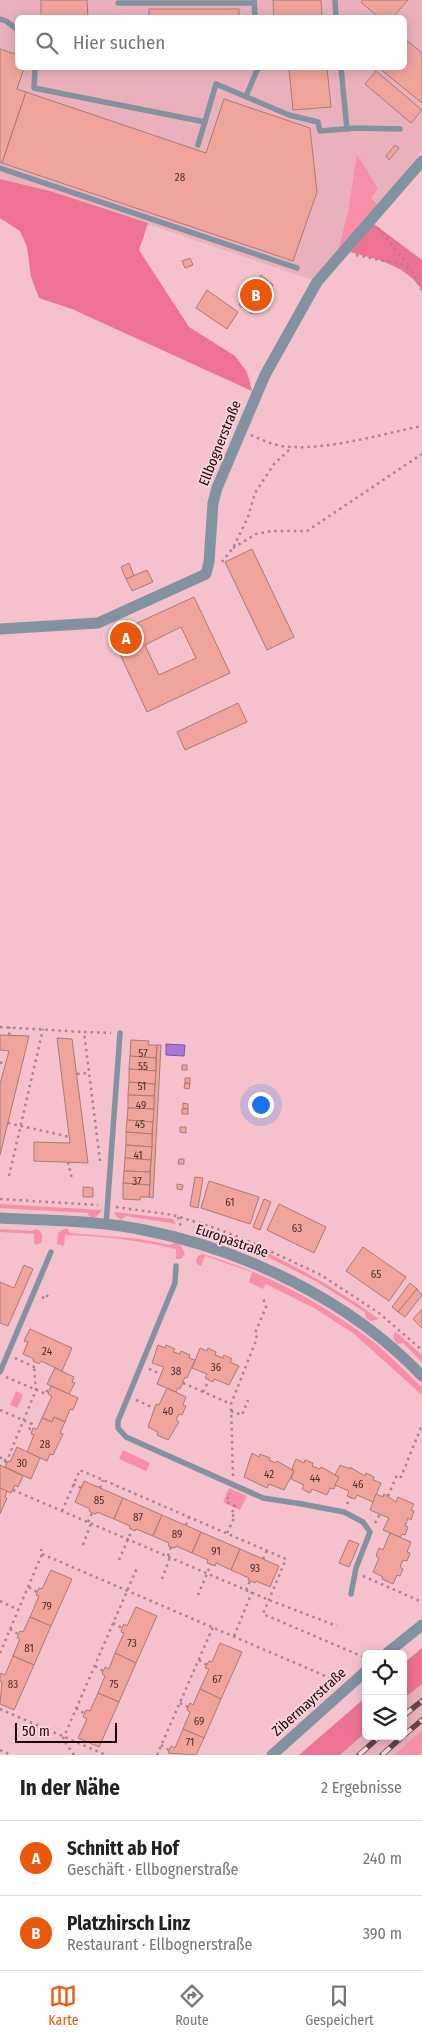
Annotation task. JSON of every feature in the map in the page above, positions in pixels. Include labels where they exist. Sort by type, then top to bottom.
[{"type":"street","name":"Ellbognerstraße","points":[[0,629],[98,623],[206,574],[209,562],[213,503],[217,488],[265,375],[317,282],[422,161]]},
{"type":"street","name":"Europastraße","points":[[0,1218],[106,1225],[144,1230],[226,1253],[276,1273],[334,1305],[397,1351],[422,1376]]},
{"type":"street","points":[[391,1650],[422,1625]]},
{"type":"street","name":"Zibermayrstraße","points":[[272,1755],[362,1675]]},
{"type":"lane","points":[[335,0],[336,15]]},
{"type":"lane","points":[[118,3],[134,1],[254,1],[255,15]]},
{"type":"lane","points":[[0,19],[15,28]]},
{"type":"lane","points":[[35,70],[34,88],[205,122]]},
{"type":"lane","points":[[246,96],[257,70]]},
{"type":"lane","points":[[341,70],[347,129]]},
{"type":"lane","points":[[198,145],[216,84],[289,115],[318,122],[320,131],[400,129]]},
{"type":"lane","points":[[0,168],[297,268]]},
{"type":"lane","points":[[106,1225],[120,1033]]},
{"type":"lane","points":[[0,1373],[51,1252]]},
{"type":"lane","points":[[176,1266],[175,1282],[118,1421],[118,1428],[126,1437],[263,1498],[344,1512],[363,1522],[370,1532],[355,1572],[351,1594]]},
{"type":"path","points":[[372,220],[412,270],[422,291]]},
{"type":"path","points":[[344,253],[400,264],[412,270]]},
{"type":"path","points":[[241,430],[276,445],[292,447],[332,444],[422,426]]},
{"type":"path","points":[[292,447],[274,464],[255,493],[248,517],[233,548],[256,534],[272,531],[307,531],[422,454]]},
{"type":"path","points":[[0,1027],[120,1033]]},
{"type":"path","points":[[9,1035],[10,1028]]},
{"type":"path","points":[[9,1176],[43,1029]]},
{"type":"path","points":[[84,1032],[100,1161]]},
{"type":"path","points":[[0,1063],[6,1062]]},
{"type":"path","points":[[77,1074],[90,1073]]},
{"type":"path","points":[[8,1123],[70,1137]]},
{"type":"path","points":[[68,1162],[72,1179]]},
{"type":"path","points":[[0,1199],[108,1206],[154,1211],[178,1216]]},
{"type":"path","points":[[227,1533],[235,1516],[231,1515],[235,1506],[226,1502],[234,1485],[231,1404],[257,1338],[255,1332],[266,1307],[263,1298]]},
{"type":"path","points":[[7,1355],[34,1367]]},
{"type":"path","points":[[0,1457],[5,1462],[8,1458],[36,1390],[34,1367],[36,1363]]},
{"type":"path","points":[[0,1373],[46,1394],[47,1391],[49,1392]]},
{"type":"path","points":[[203,1392],[209,1380]]},
{"type":"path","points":[[183,1383],[231,1404]]},
{"type":"path","points":[[128,1397],[154,1408]]},
{"type":"path","points":[[231,1411],[242,1415],[248,1400]]},
{"type":"path","points":[[0,1410],[32,1424],[29,1430],[32,1431]]},
{"type":"path","points":[[388,1496],[397,1475],[402,1476],[422,1425]]},
{"type":"path","points":[[62,1511],[80,1470],[286,1559],[263,1614],[362,1656]]},
{"type":"path","points":[[100,1488],[103,1480]]},
{"type":"path","points":[[73,1484],[81,1488]]},
{"type":"path","points":[[12,1490],[269,1600],[337,1626]]},
{"type":"path","points":[[83,1545],[92,1513]]},
{"type":"path","points":[[377,1522],[380,1514]]},
{"type":"path","points":[[186,1525],[189,1517]]},
{"type":"path","points":[[119,1560],[132,1530]]},
{"type":"path","points":[[162,1579],[171,1547]]},
{"type":"path","points":[[0,1654],[29,1587],[42,1554],[42,1549]]},
{"type":"path","points":[[263,1559],[267,1550]]},
{"type":"path","points":[[42,1554],[340,1683]]},
{"type":"path","points":[[198,1595],[211,1564]]},
{"type":"path","points":[[74,1755],[63,1739],[64,1736],[137,1568]]},
{"type":"path","points":[[355,1572],[422,1602]]},
{"type":"path","points":[[246,1590],[250,1581]]},
{"type":"path","points":[[29,1587],[37,1592]]},
{"type":"path","points":[[234,1636],[252,1592]]},
{"type":"path","points":[[0,1601],[19,1610]]},
{"type":"path","points":[[113,1623],[122,1628]]},
{"type":"path","points":[[157,1755],[213,1627]]},
{"type":"path","points":[[10,1629],[18,1634]]},
{"type":"path","points":[[199,1660],[207,1665]]},
{"type":"path","points":[[94,1666],[103,1671]]},
{"type":"path","points":[[180,1703],[188,1707]]},
{"type":"path","points":[[76,1708],[84,1714]]},
{"type":"path","points":[[0,1709],[106,1755]]},
{"type":"path","points":[[162,1745],[169,1750]]},
{"type":"path","points":[[0,1750],[11,1755]]},
{"type":"shaded area","points":[[0,0],[422,0],[422,150],[379,206],[313,280],[50,191],[0,179]]},
{"type":"shaded area","points":[[357,154],[378,189],[371,198],[379,206],[338,251],[348,212]]},
{"type":"shaded area","points":[[0,179],[50,191],[148,223],[139,250],[189,327],[235,356],[247,372],[252,391],[72,309],[39,298],[31,277],[27,247],[20,231],[0,218]]},
{"type":"shaded area","points":[[374,224],[422,260],[422,290],[408,274],[390,264],[350,252]]},
{"type":"shaded area","points":[[166,1044],[185,1045],[184,1056],[166,1055]]},
{"type":"shaded area","points":[[0,1204],[102,1210],[96,1217],[91,1218],[87,1213],[0,1208]]},
{"type":"shaded area","points":[[114,1212],[173,1219],[176,1224],[126,1216],[121,1220]]},
{"type":"shaded area","points":[[198,1226],[244,1243],[239,1248],[201,1235],[198,1231]]},
{"type":"shaded area","points":[[67,1228],[70,1233],[140,1239],[170,1245],[176,1242],[181,1246],[185,1254],[181,1259],[176,1259],[176,1249],[135,1241],[93,1236],[65,1235],[64,1246],[57,1244],[58,1233]]},
{"type":"shaded area","points":[[0,1229],[32,1231],[37,1229],[42,1235],[41,1243],[36,1245],[34,1243],[34,1234],[0,1232]]},
{"type":"shaded area","points":[[255,1247],[319,1280],[379,1319],[371,1321],[366,1318],[365,1312],[317,1282],[262,1254],[257,1256]]},
{"type":"shaded area","points":[[202,1254],[248,1270],[293,1290],[335,1315],[387,1353],[422,1387],[422,1395],[353,1333],[314,1308],[266,1284],[263,1289],[249,1282],[252,1272],[205,1256],[201,1266],[197,1264],[196,1260]]},
{"type":"shaded area","points":[[395,1331],[422,1355],[422,1362],[403,1343],[397,1344],[393,1338]]},
{"type":"shaded area","points":[[16,1391],[23,1395],[17,1408],[10,1405]]},
{"type":"shaded area","points":[[123,1450],[150,1463],[146,1471],[119,1459]]},
{"type":"shaded area","points":[[229,1488],[247,1496],[240,1510],[223,1502]]},
{"type":"shaded area","points":[[422,1648],[422,1684],[407,1696],[407,1695],[407,1661]]},
{"type":"shaded area","points":[[422,1684],[422,1730],[394,1755],[340,1755],[362,1736],[362,1740],[407,1740],[407,1696]]},
{"type":"shaded area","points":[[362,1700],[362,1736],[340,1755],[299,1755]]},
{"type":"shaded area","points":[[422,1730],[422,1753],[420,1755],[394,1755]]},
{"type":"building","points":[[41,0],[87,0],[88,15],[41,15]]},
{"type":"building","points":[[273,0],[321,0],[322,15],[274,15]]},
{"type":"building","points":[[363,0],[408,0],[395,15],[376,15],[361,2]]},
{"type":"building","points":[[149,9],[239,9],[239,15],[149,15]]},
{"type":"building","points":[[407,40],[422,53],[422,103],[381,70],[407,70]]},
{"type":"building","points":[[0,49],[15,54],[15,70],[23,70],[17,89],[26,92],[2,163],[0,162]]},
{"type":"building","points":[[289,70],[327,70],[331,107],[293,110]]},
{"type":"building","points":[[376,71],[422,110],[411,123],[365,84]]},
{"type":"building","points":[[26,92],[206,153],[224,99],[310,128],[317,192],[293,261],[2,163]]},
{"type":"building","points":[[395,145],[399,148],[389,160],[386,156]]},
{"type":"building","points":[[190,258],[193,265],[185,268],[182,261]]},
{"type":"building","points":[[261,275],[273,285],[252,314],[239,305]]},
{"type":"building","points":[[207,290],[238,312],[227,329],[196,308]]},
{"type":"building","points":[[252,549],[294,637],[267,650],[225,562]]},
{"type":"building","points":[[129,563],[134,576],[126,579],[121,567]]},
{"type":"building","points":[[147,570],[153,582],[132,591],[126,579]]},
{"type":"building","points":[[194,597],[230,673],[147,712],[111,635]],"holes":[[[181,627],[196,658],[159,675],[145,645]]]},
{"type":"building","points":[[238,703],[247,722],[185,750],[177,732]]},
{"type":"building","points":[[0,1035],[29,1036],[0,1155],[0,1084],[9,1051],[0,1050]]},
{"type":"building","points":[[57,1038],[72,1039],[88,1163],[34,1161],[34,1142],[70,1143]]},
{"type":"building","points":[[131,1040],[149,1041],[148,1045],[157,1045],[156,1058],[130,1056]]},
{"type":"building","points":[[157,1045],[161,1045],[153,1198],[149,1197]]},
{"type":"building","points":[[130,1056],[156,1058],[156,1071],[129,1069]]},
{"type":"building","points":[[182,1065],[187,1065],[187,1070],[182,1070]]},
{"type":"building","points":[[129,1069],[156,1071],[155,1084],[129,1082]]},
{"type":"building","points":[[185,1078],[190,1078],[190,1083],[185,1083]]},
{"type":"building","points":[[129,1082],[155,1084],[154,1096],[128,1095]]},
{"type":"building","points":[[185,1083],[190,1084],[189,1089],[184,1088]]},
{"type":"building","points":[[128,1095],[154,1096],[154,1109],[128,1108]]},
{"type":"building","points":[[183,1103],[188,1104],[188,1109],[183,1108]]},
{"type":"building","points":[[128,1108],[154,1109],[153,1122],[127,1120]]},
{"type":"building","points":[[182,1109],[188,1109],[188,1114],[182,1114]]},
{"type":"building","points":[[127,1120],[153,1122],[152,1134],[126,1132]]},
{"type":"building","points":[[180,1127],[186,1127],[186,1133],[180,1132]]},
{"type":"building","points":[[126,1132],[152,1134],[152,1147],[126,1145]]},
{"type":"building","points":[[126,1145],[152,1147],[151,1160],[125,1158]]},
{"type":"building","points":[[125,1158],[151,1160],[150,1172],[124,1171]]},
{"type":"building","points":[[179,1159],[184,1159],[184,1164],[178,1164]]},
{"type":"building","points":[[124,1171],[150,1172],[150,1185],[123,1183]]},
{"type":"building","points":[[195,1177],[203,1178],[198,1208],[190,1206]]},
{"type":"building","points":[[209,1181],[259,1197],[250,1224],[201,1208]]},
{"type":"building","points":[[123,1183],[150,1185],[149,1197],[140,1197],[140,1200],[123,1199]]},
{"type":"building","points":[[177,1184],[183,1185],[182,1190],[177,1189]]},
{"type":"building","points":[[83,1187],[93,1188],[93,1197],[83,1197]]},
{"type":"building","points":[[264,1199],[271,1202],[260,1230],[253,1227]]},
{"type":"building","points":[[279,1204],[326,1227],[314,1253],[267,1230]]},
{"type":"building","points":[[363,1247],[406,1277],[389,1301],[346,1271]]},
{"type":"building","points":[[24,1265],[33,1269],[8,1326],[0,1323],[0,1282],[14,1288]]},
{"type":"building","points":[[410,1283],[417,1289],[398,1312],[392,1307]]},
{"type":"building","points":[[417,1289],[422,1295],[405,1317],[398,1312]]},
{"type":"building","points":[[422,1309],[422,1328],[413,1319]]},
{"type":"building","points":[[30,1329],[72,1348],[62,1371],[41,1361],[39,1364],[33,1361],[34,1359],[23,1354],[28,1342],[24,1341]]},
{"type":"building","points":[[158,1345],[165,1348],[166,1345],[175,1349],[173,1352],[180,1354],[181,1351],[190,1355],[189,1358],[195,1360],[187,1378],[185,1377],[180,1389],[178,1388],[176,1392],[157,1384],[164,1367],[152,1363]]},
{"type":"building","points":[[200,1348],[207,1351],[208,1348],[216,1352],[215,1355],[223,1358],[224,1355],[232,1359],[230,1362],[239,1366],[229,1385],[214,1379],[213,1382],[205,1378],[207,1374],[192,1368]]},
{"type":"building","points":[[55,1368],[74,1377],[72,1382],[75,1383],[69,1394],[47,1384]]},
{"type":"building","points":[[51,1386],[78,1398],[73,1410],[70,1409],[65,1422],[54,1417],[52,1422],[42,1418],[52,1396],[48,1394]]},
{"type":"building","points":[[167,1388],[186,1397],[183,1405],[186,1406],[182,1415],[179,1414],[176,1420],[179,1422],[168,1440],[157,1435],[158,1432],[148,1427],[156,1404],[159,1405]]},
{"type":"building","points":[[54,1417],[65,1422],[60,1433],[63,1434],[53,1455],[50,1454],[47,1461],[27,1452],[34,1435],[31,1434],[33,1428],[37,1429],[42,1418],[52,1422]]},
{"type":"building","points":[[17,1447],[40,1458],[31,1479],[5,1467],[8,1461],[10,1462]]},
{"type":"building","points":[[252,1453],[259,1457],[260,1454],[270,1458],[269,1460],[276,1463],[277,1461],[294,1471],[284,1490],[269,1484],[267,1488],[244,1477]]},
{"type":"building","points":[[296,1459],[304,1463],[305,1460],[313,1463],[312,1466],[320,1469],[321,1467],[339,1477],[334,1489],[330,1488],[327,1495],[312,1489],[310,1493],[302,1489],[304,1485],[291,1479]]},
{"type":"building","points":[[0,1465],[23,1476],[18,1487],[15,1485],[11,1493],[0,1488]]},
{"type":"building","points":[[340,1465],[350,1469],[350,1467],[365,1476],[366,1473],[374,1477],[373,1480],[381,1483],[373,1502],[357,1495],[355,1499],[347,1496],[349,1491],[335,1485],[339,1477],[335,1475]]},
{"type":"building","points":[[84,1481],[123,1498],[114,1519],[97,1512],[96,1514],[92,1513],[89,1511],[90,1509],[75,1502]]},
{"type":"building","points":[[0,1488],[7,1491],[5,1497],[7,1498],[0,1514]]},
{"type":"building","points":[[376,1494],[383,1497],[384,1494],[396,1502],[398,1497],[414,1504],[411,1510],[414,1511],[411,1520],[408,1518],[405,1526],[408,1527],[405,1535],[402,1534],[400,1537],[383,1530],[389,1518],[370,1510]]},
{"type":"building","points":[[123,1498],[162,1515],[153,1536],[136,1529],[135,1531],[129,1528],[130,1526],[114,1519]]},
{"type":"building","points":[[162,1515],[201,1532],[192,1553],[176,1546],[175,1548],[168,1546],[169,1543],[153,1536]]},
{"type":"building","points":[[201,1532],[240,1549],[231,1570],[216,1563],[215,1566],[207,1563],[208,1560],[192,1553]]},
{"type":"building","points":[[390,1533],[411,1542],[407,1552],[410,1553],[407,1561],[403,1560],[400,1567],[403,1569],[400,1576],[397,1575],[393,1584],[373,1572],[379,1558],[376,1556],[379,1548],[383,1550]]},
{"type":"building","points":[[349,1540],[359,1544],[349,1567],[339,1563]]},
{"type":"building","points":[[240,1549],[279,1566],[270,1587],[248,1580],[249,1578],[231,1570]]},
{"type":"building","points":[[51,1570],[72,1579],[51,1626],[30,1617],[39,1596],[36,1595],[39,1588],[42,1589]]},
{"type":"building","points":[[136,1607],[157,1616],[136,1663],[115,1653],[124,1633],[121,1632],[122,1628],[124,1624],[127,1626]]},
{"type":"building","points":[[30,1617],[51,1626],[34,1665],[13,1656],[20,1639],[17,1638],[20,1631],[23,1632]]},
{"type":"building","points":[[220,1643],[242,1652],[221,1699],[200,1689],[209,1669],[205,1668],[209,1661],[212,1662]]},
{"type":"building","points":[[115,1653],[136,1663],[119,1702],[98,1693],[105,1676],[102,1674],[105,1667],[109,1669]]},
{"type":"building","points":[[13,1656],[34,1665],[14,1710],[0,1704],[2,1682],[0,1681],[0,1676],[1,1673],[5,1675]]},
{"type":"building","points":[[200,1689],[221,1699],[204,1738],[183,1729],[190,1712],[187,1710],[188,1707],[190,1703],[193,1705]]},
{"type":"building","points":[[98,1693],[119,1702],[99,1747],[78,1738],[87,1719],[83,1717],[86,1710],[90,1711]]},
{"type":"building","points":[[183,1729],[204,1738],[196,1755],[168,1753],[171,1746],[175,1748]]},
{"type":"railway","points":[[407,1713],[422,1701]]},
{"type":"railway","points":[[407,1733],[422,1720]]},
{"type":"railway","points":[[359,1755],[376,1740]]},
{"type":"railway","points":[[382,1755],[399,1740]]},
{"type":"place","name":"Platzhirsch Linz","points":[[256,295]]},
{"type":"place","name":"Schnitt ab Hof","points":[[126,638]]}]
